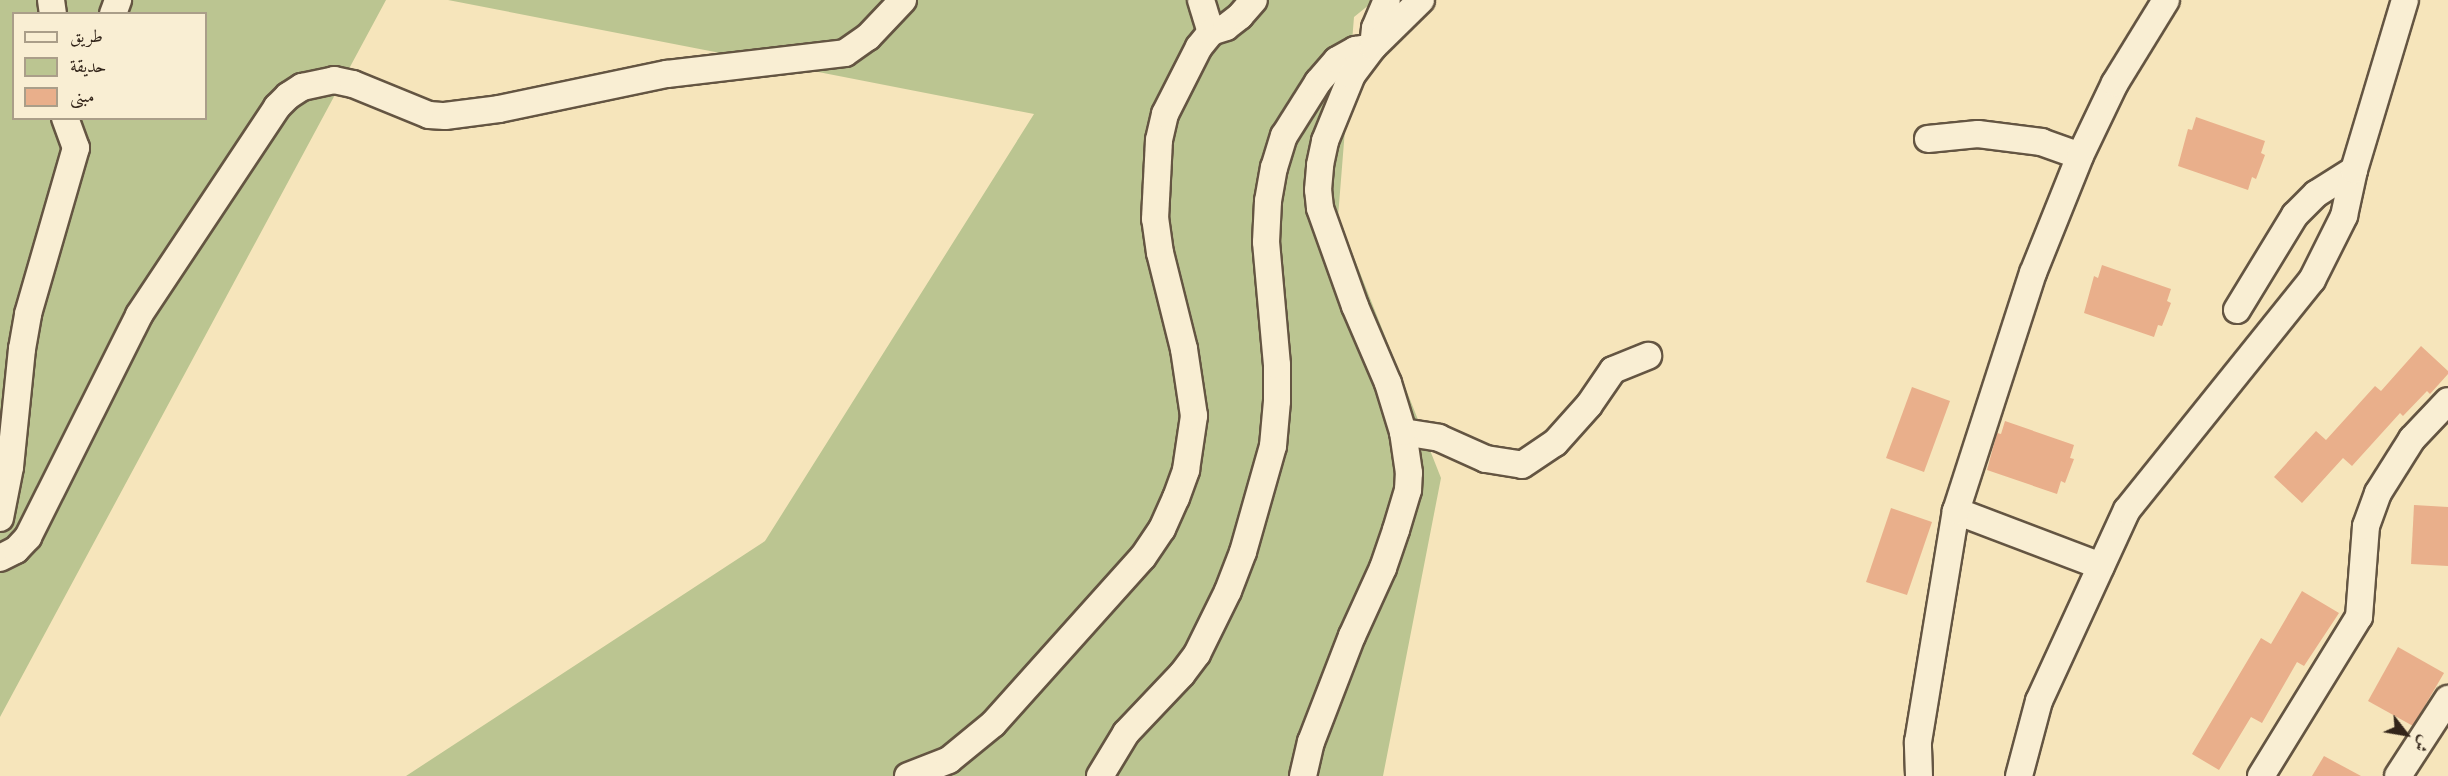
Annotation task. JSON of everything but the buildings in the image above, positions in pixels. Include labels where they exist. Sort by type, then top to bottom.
[{"type":"street","points":[[0,558],[16,550],[28,537],[139,315],[277,107],[302,87],[334,80],[354,84],[429,115],[445,116],[499,109],[667,74],[845,52],[868,37],[903,0]]},
{"type":"street","points":[[1201,0],[1211,32]]},
{"type":"street","points":[[908,776],[949,760],[993,724],[1143,557],[1162,529],[1176,498],[1186,470],[1194,416],[1184,349],[1160,253],[1155,219],[1156,169],[1165,114],[1199,47],[1211,32],[1226,27],[1254,0]]},
{"type":"street","points":[[1372,47],[1375,28],[1387,0]]},
{"type":"street","points":[[1303,776],[1311,742],[1347,647],[1383,568],[1408,490],[1409,473],[1403,432],[1388,383],[1367,338],[1325,225],[1318,190],[1325,141],[1352,75],[1372,47],[1421,0]]},
{"type":"street","points":[[1918,776],[1918,742],[1956,511],[2033,273],[2080,156],[2115,83],[2166,0]]},
{"type":"street","points":[[2019,776],[2039,701],[2127,510],[2312,280],[2344,216],[2354,170],[2405,0]]},
{"type":"street","points":[[1100,776],[1126,733],[1182,674],[1197,654],[1228,591],[1243,552],[1273,446],[1277,401],[1277,365],[1266,242],[1268,201],[1274,168],[1284,136],[1318,82],[1337,60],[1355,50],[1372,47]]},
{"type":"street","points":[[66,120],[76,148]]},
{"type":"street","points":[[0,518],[11,457],[22,349],[28,314],[83,120]]},
{"type":"street","points":[[1929,139],[1978,134],[2042,142],[2080,156]]},
{"type":"street","points":[[2237,310],[2295,215],[2316,194],[2354,170]]},
{"type":"street","points":[[1403,432],[1439,438],[1486,459],[1522,465],[1556,443],[1589,405],[1613,370],[1648,356]]},
{"type":"street","points":[[2261,776],[2359,617],[2366,526],[2378,493],[2412,439],[2448,401]]},
{"type":"street","points":[[1956,511],[2101,566]]},
{"type":"street","points":[[2398,776],[2448,699]]},
{"type":"green space","points":[[0,0],[386,0],[0,717]]},
{"type":"green space","points":[[448,0],[1375,0],[1354,17],[1338,217],[1441,478],[1383,776],[406,776],[765,541],[1034,114]]}]
